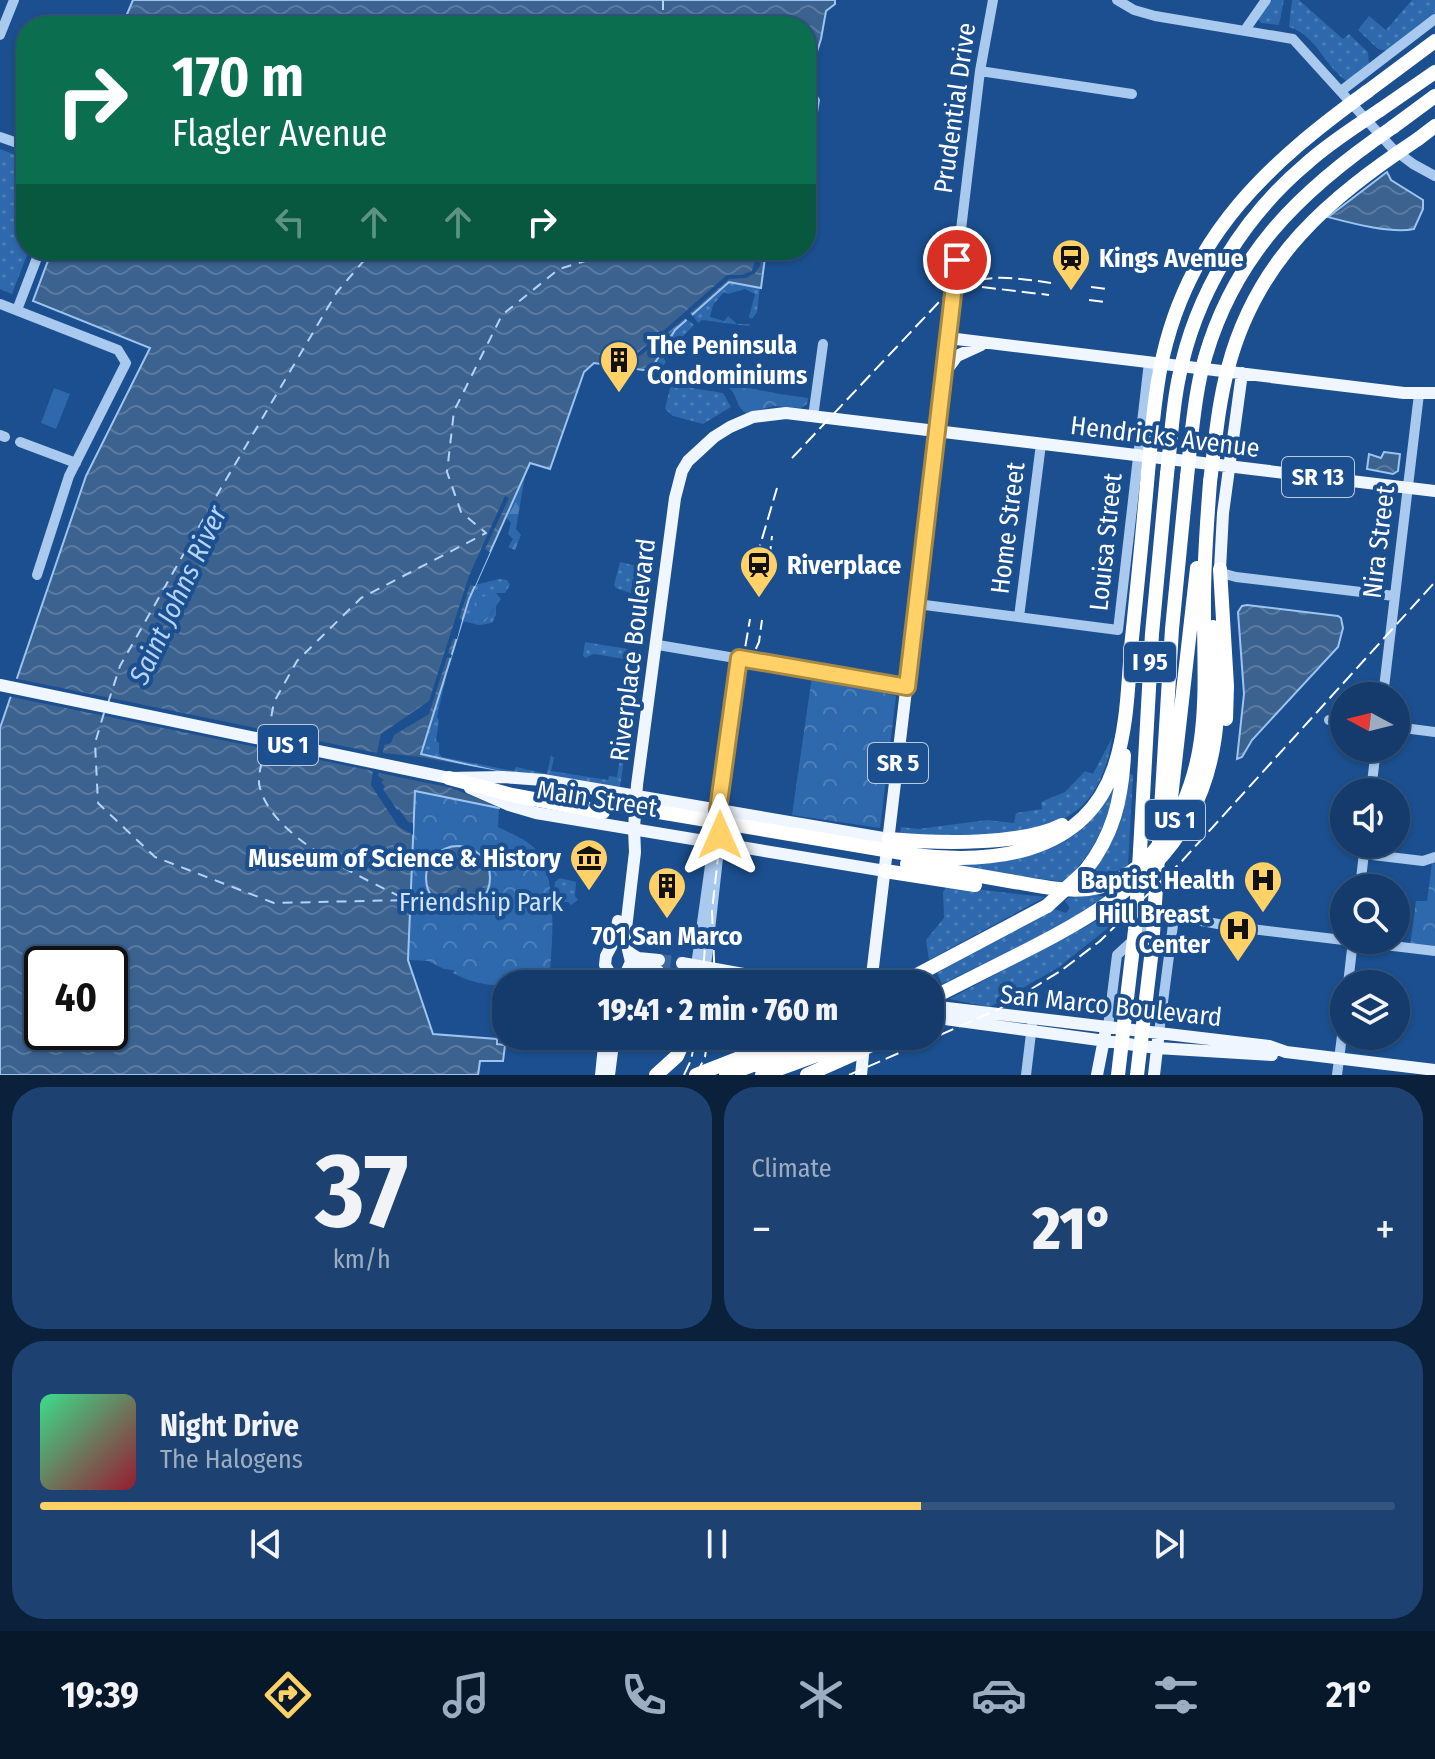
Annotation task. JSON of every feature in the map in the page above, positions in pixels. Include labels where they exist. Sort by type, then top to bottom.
[{"type":"highway","name":"US 1","points":[[907,859],[980,858],[1035,848],[1074,826],[1100,796],[1116,762],[1125,710],[1158,385],[1165,347],[1182,299],[1205,254],[1233,212],[1272,167],[1308,135],[1435,41]]},
{"type":"highway","name":"I 95","points":[[1118,1075],[1135,930],[1152,634],[1174,403],[1182,361],[1200,309],[1227,256],[1256,215],[1297,171],[1326,147],[1435,72]]},
{"type":"highway","name":"I 95","points":[[1137,1075],[1155,909],[1172,629],[1195,407],[1202,371],[1217,324],[1239,280],[1266,238],[1306,193],[1353,154],[1435,96]]},
{"type":"highway","name":"US 1","points":[[449,778],[907,859],[1038,886],[1088,889],[1113,882],[1146,860],[1178,815],[1193,779],[1201,746],[1205,714],[1204,596],[1210,482],[1221,403],[1232,354],[1244,320],[1267,276],[1322,210],[1360,178],[1435,127]]},
{"type":"highway","points":[[1155,909],[1170,807],[1192,600],[1210,482]]},
{"type":"highway","points":[[1187,823],[1206,778],[1217,722],[1207,527]]},
{"type":"highway","points":[[944,992],[1065,930],[1110,903],[1151,869],[1187,823],[1214,771],[1226,722],[1227,680],[1220,569]]},
{"type":"highway","points":[[926,970],[1047,906],[1085,871],[1108,836],[1118,809],[1123,779],[1125,710]]},
{"type":"highway","points":[[889,839],[946,841],[1036,835],[1069,822],[1100,796]]},
{"type":"highway","points":[[885,871],[1023,891],[1088,889]]},
{"type":"highway","points":[[726,1075],[820,1040],[830,1043],[833,1057],[776,1075]]},
{"type":"highway","points":[[656,1075],[673,1061],[679,1050]]},
{"type":"highway","points":[[696,1075],[759,1050]]},
{"type":"highway","points":[[807,1075],[838,1050]]},
{"type":"highway","points":[[762,1075],[824,1060],[848,1050]]},
{"type":"main road","points":[[948,338],[1419,394],[1435,393]]},
{"type":"main road","name":"Prudential Drive","points":[[873,970],[948,338]]},
{"type":"main road","points":[[944,374],[951,362],[966,350],[990,343]]},
{"type":"main road","points":[[1220,569],[1229,466],[1242,373]]},
{"type":"main road","name":"Riverplace Boulevard","points":[[634,828],[674,509],[682,471],[692,454],[723,431],[753,417],[786,413],[937,432]]},
{"type":"main road","name":"Hendricks Avenue","points":[[937,432],[1435,491]]},
{"type":"main road","name":"US 1","points":[[0,685],[449,778]]},
{"type":"main road","name":"Main Street","points":[[507,790],[543,780],[889,839]]},
{"type":"main road","name":"Main Street","points":[[507,790],[541,814],[885,871]]},
{"type":"main road","points":[[796,856],[801,825]]},
{"type":"main road","points":[[607,970],[605,960],[617,934],[626,851],[634,828]]},
{"type":"main road","points":[[627,970],[631,960],[625,932],[635,852],[634,828]]},
{"type":"main road","points":[[854,866],[866,861],[870,853],[868,842],[859,835]]},
{"type":"main road","points":[[611,949],[629,952],[659,966],[632,970]]},
{"type":"main road","name":"San Marco Boulevard","points":[[944,1009],[1073,1036],[1157,1048],[1272,1055],[1286,1052]]},
{"type":"main road","name":"San Marco Boulevard","points":[[944,1020],[1108,1027],[1269,1046],[1286,1052],[1433,1071]]},
{"type":"main road","points":[[1098,1074],[1102,1041],[1108,1027]]},
{"type":"main road","points":[[1154,1075],[1159,1033]]},
{"type":"main road","points":[[1073,1036],[1092,1049],[1098,1074]]},
{"type":"main road","points":[[1154,1075],[1163,1058],[1178,1048]]},
{"type":"main road","points":[[605,1050],[605,1074]]},
{"type":"main road","points":[[605,1074],[611,1050]]},
{"type":"main road","points":[[861,1075],[863,1050]]},
{"type":"street","points":[[0,35],[14,0]]},
{"type":"street","name":"Prudential Drive","points":[[948,338],[980,71],[993,0]]},
{"type":"street","points":[[1117,0],[1148,14],[1293,39],[1388,144],[1408,162],[1435,176]]},
{"type":"street","points":[[1245,30],[1266,0]]},
{"type":"street","points":[[1341,91],[1435,19]]},
{"type":"street","points":[[980,71],[1132,94]]},
{"type":"street","points":[[17,310],[36,260]]},
{"type":"street","points":[[0,304],[118,350],[126,365],[76,463],[37,575]]},
{"type":"street","points":[[813,417],[823,344]]},
{"type":"street","name":"Louisa Street","points":[[1019,617],[1118,630],[1149,362]]},
{"type":"street","name":"Nira Street","points":[[1385,682],[1419,394]]},
{"type":"street","points":[[20,442],[76,463]]},
{"type":"street","name":"Home Street","points":[[1019,617],[1041,444]]},
{"type":"street","points":[[1220,569],[1236,577],[1394,596]]},
{"type":"street","points":[[917,604],[1019,617]]},
{"type":"street","points":[[658,645],[907,687]]},
{"type":"street","points":[[696,970],[717,842],[718,810],[739,658]]},
{"type":"street","points":[[1410,729],[1435,732]]},
{"type":"street","points":[[1408,858],[1423,861],[1435,857]]},
{"type":"street","points":[[1108,1027],[1118,953],[1156,917],[1165,913],[1174,917],[1330,937]]},
{"type":"street","points":[[1159,1033],[1174,917]]},
{"type":"street","points":[[1410,948],[1435,951]]},
{"type":"street","points":[[1026,1075],[1032,1025]]},
{"type":"street","points":[[1337,1075],[1340,1050]]},
{"type":"green space","points":[[1272,0],[1284,0],[1279,25],[1261,23],[1258,19]]},
{"type":"green space","points":[[1292,0],[1299,0],[1343,39],[1349,34],[1368,52],[1369,63],[1357,72],[1350,83],[1341,77],[1307,37],[1289,27]]},
{"type":"green space","points":[[1412,0],[1435,0],[1435,13],[1388,51],[1378,49],[1358,30],[1369,16],[1386,30]]},
{"type":"green space","points":[[0,149],[16,155],[16,260],[25,260],[12,294],[0,289]]},
{"type":"green space","points":[[729,282],[760,287],[757,312],[752,319],[749,317],[755,294],[745,289],[728,294],[724,292],[713,305],[710,317],[724,321],[728,316],[737,324],[749,326],[702,320],[698,323],[692,314]]},
{"type":"green space","points":[[687,319],[694,325],[663,357],[666,370],[671,366],[671,373],[775,393],[739,405],[733,391],[726,386],[665,376],[662,371],[651,369],[675,330]]},
{"type":"green space","points":[[673,385],[723,393],[731,407],[703,424],[673,416],[665,409]]},
{"type":"green space","points":[[726,386],[808,398],[807,404],[801,408],[774,406],[746,413]]},
{"type":"green space","points":[[54,388],[70,394],[56,429],[41,423]]},
{"type":"green space","points":[[525,475],[516,529],[521,535],[515,550],[508,547],[513,539],[508,534],[511,523],[506,517]]},
{"type":"green space","points":[[620,562],[650,569],[644,594],[639,596],[616,588],[614,585]]},
{"type":"green space","points":[[507,580],[510,585],[505,593],[494,593],[490,616],[496,606],[496,615],[492,623],[479,625],[462,621],[475,585]]},
{"type":"green space","points":[[496,593],[501,599],[485,622],[474,621],[470,615],[476,602]]},
{"type":"green space","points":[[585,642],[640,651],[633,698],[625,693],[626,688],[611,684],[633,687],[637,666],[630,660],[594,654],[585,658]]},
{"type":"green space","points":[[448,668],[437,717],[436,741],[442,757],[547,774],[551,755],[554,758],[551,771],[608,780],[609,776],[617,777],[628,709],[625,708],[632,706],[620,787],[505,773],[421,754]]},
{"type":"green space","points":[[812,676],[896,696],[880,828],[792,815]]},
{"type":"green space","points":[[1112,738],[1105,767],[1095,789],[1082,806],[1066,818],[1025,831],[927,836],[900,834],[901,827],[918,829],[987,820],[1014,823],[1016,813],[1042,809],[1041,802],[1065,792],[1085,771],[1093,774]]},
{"type":"green space","points":[[1130,774],[1133,775],[1128,866],[1103,877],[1094,869],[1118,824]]},
{"type":"green space","points":[[1115,787],[1097,839],[1064,882],[949,865],[1006,861],[1059,845],[1089,822]]},
{"type":"green space","name":"Friendship Park","points":[[415,791],[499,808],[498,827],[532,846],[543,862],[551,895],[550,970],[492,970],[492,975],[444,969],[428,961],[408,960]]},
{"type":"green space","points":[[1435,862],[1435,948],[1410,946],[1416,901],[1427,901],[1432,863]]},
{"type":"green space","points":[[560,878],[576,882],[575,896],[578,900],[571,905],[555,901],[555,882]]},
{"type":"green space","points":[[947,886],[1045,897],[929,960],[926,940],[944,918],[943,892]]},
{"type":"green space","points":[[1105,897],[1085,914],[944,983],[942,970],[1054,909],[1066,913],[1070,908],[1065,901],[1068,898]]},
{"type":"green space","points":[[1125,900],[1124,915],[1059,967],[990,1007],[949,999],[1091,924]]},
{"type":"green space","points":[[456,969],[492,971],[492,985],[472,981],[453,973]]},
{"type":"water","points":[[133,0],[835,0],[835,4],[826,11],[816,55],[816,16],[126,16]]},
{"type":"water","points":[[1387,172],[1391,180],[1423,200],[1423,209],[1414,229],[1383,229],[1328,217]]},
{"type":"water","name":"Saint Johns River","points":[[48,260],[765,260],[761,288],[729,282],[675,330],[650,371],[594,363],[584,372],[550,469],[530,463],[469,599],[421,754],[505,773],[499,808],[415,791],[408,960],[433,1034],[492,1039],[492,1050],[504,1050],[503,1061],[480,1061],[478,1075],[0,1075],[0,728],[86,476],[150,348],[33,301]]},
{"type":"water","points":[[1384,452],[1400,454],[1398,471],[1393,474],[1367,469],[1369,454],[1381,458]]},
{"type":"water","points":[[1247,605],[1338,616],[1343,628],[1338,647],[1237,759],[1244,694],[1238,612]]},
{"type":"water","points":[[458,846],[476,852],[484,860],[490,878],[484,896],[476,904],[458,910],[440,904],[432,896],[426,878],[432,860],[440,852]]},
{"type":"pier","points":[[755,260],[761,260],[755,273],[746,278],[729,279],[690,313],[693,316],[691,319],[688,321],[685,318],[641,355],[622,363],[601,361],[601,357],[623,359],[638,353],[727,275],[752,271]]},
{"type":"pier","points":[[505,496],[509,498],[485,549],[490,552],[475,586],[470,585],[459,618],[462,620],[457,639],[453,638],[448,653],[452,655],[451,658],[447,657],[429,714],[394,735],[391,743],[384,745],[383,753],[509,773],[503,809],[452,788],[379,773],[378,776],[384,780],[381,782],[385,787],[383,789],[397,810],[413,823],[413,835],[398,826],[371,785],[373,771],[7,696],[13,678],[377,753],[381,734],[429,701],[469,576]]},
{"type":"ferry route","points":[[663,0],[663,16]]},
{"type":"ferry route","points":[[108,703],[120,666],[221,488],[337,292],[364,260]]},
{"type":"ferry route","points":[[268,734],[274,702],[297,661],[361,598],[486,533],[461,512],[447,472],[454,411],[502,315],[559,269],[589,260]]},
{"type":"ferry route","points":[[104,713],[95,743],[98,803],[155,857],[274,903],[408,900]]},
{"type":"ferry route","points":[[266,745],[260,788],[268,807],[283,824],[322,855],[407,900]]},
{"type":"tunnel","points":[[659,960],[682,963]]},
{"type":"railway","points":[[792,458],[940,301],[953,291],[966,284],[992,278],[1051,283]]},
{"type":"railway","points":[[982,287],[1049,295]]},
{"type":"railway","points":[[1091,287],[1106,289]]},
{"type":"railway","points":[[1089,300],[1105,302]]},
{"type":"railway","points":[[754,578],[777,488]]},
{"type":"railway","points":[[767,580],[772,536]]},
{"type":"railway","points":[[849,1075],[999,1009],[1062,970],[1100,941],[1182,861],[1435,582]]},
{"type":"railway","points":[[742,666],[750,619]]},
{"type":"railway","points":[[714,970],[712,911],[725,795],[743,677],[759,642],[762,620]]},
{"type":"railway","points":[[703,970],[705,947]]},
{"type":"railway","points":[[684,1075],[693,1050]]},
{"type":"railway","points":[[696,1075],[706,1050]]},
{"type":"place","name":"Kings Avenue","points":[[1071,292]]},
{"type":"place","name":"The Peninsula Condominiums","points":[[619,394]]},
{"type":"place","name":"Riverplace","points":[[759,599]]},
{"type":"place","name":"Museum of Science & History","points":[[589,892]]},
{"type":"place","name":"Baptist Health","points":[[1263,914]]},
{"type":"place","name":"701 San Marco","points":[[667,920]]},
{"type":"place","name":"Hill Breast Center","points":[[1238,963]]},
{"type":"route","points":[[720,835],[718,810],[739,658],[907,687],[957,260]]}]
